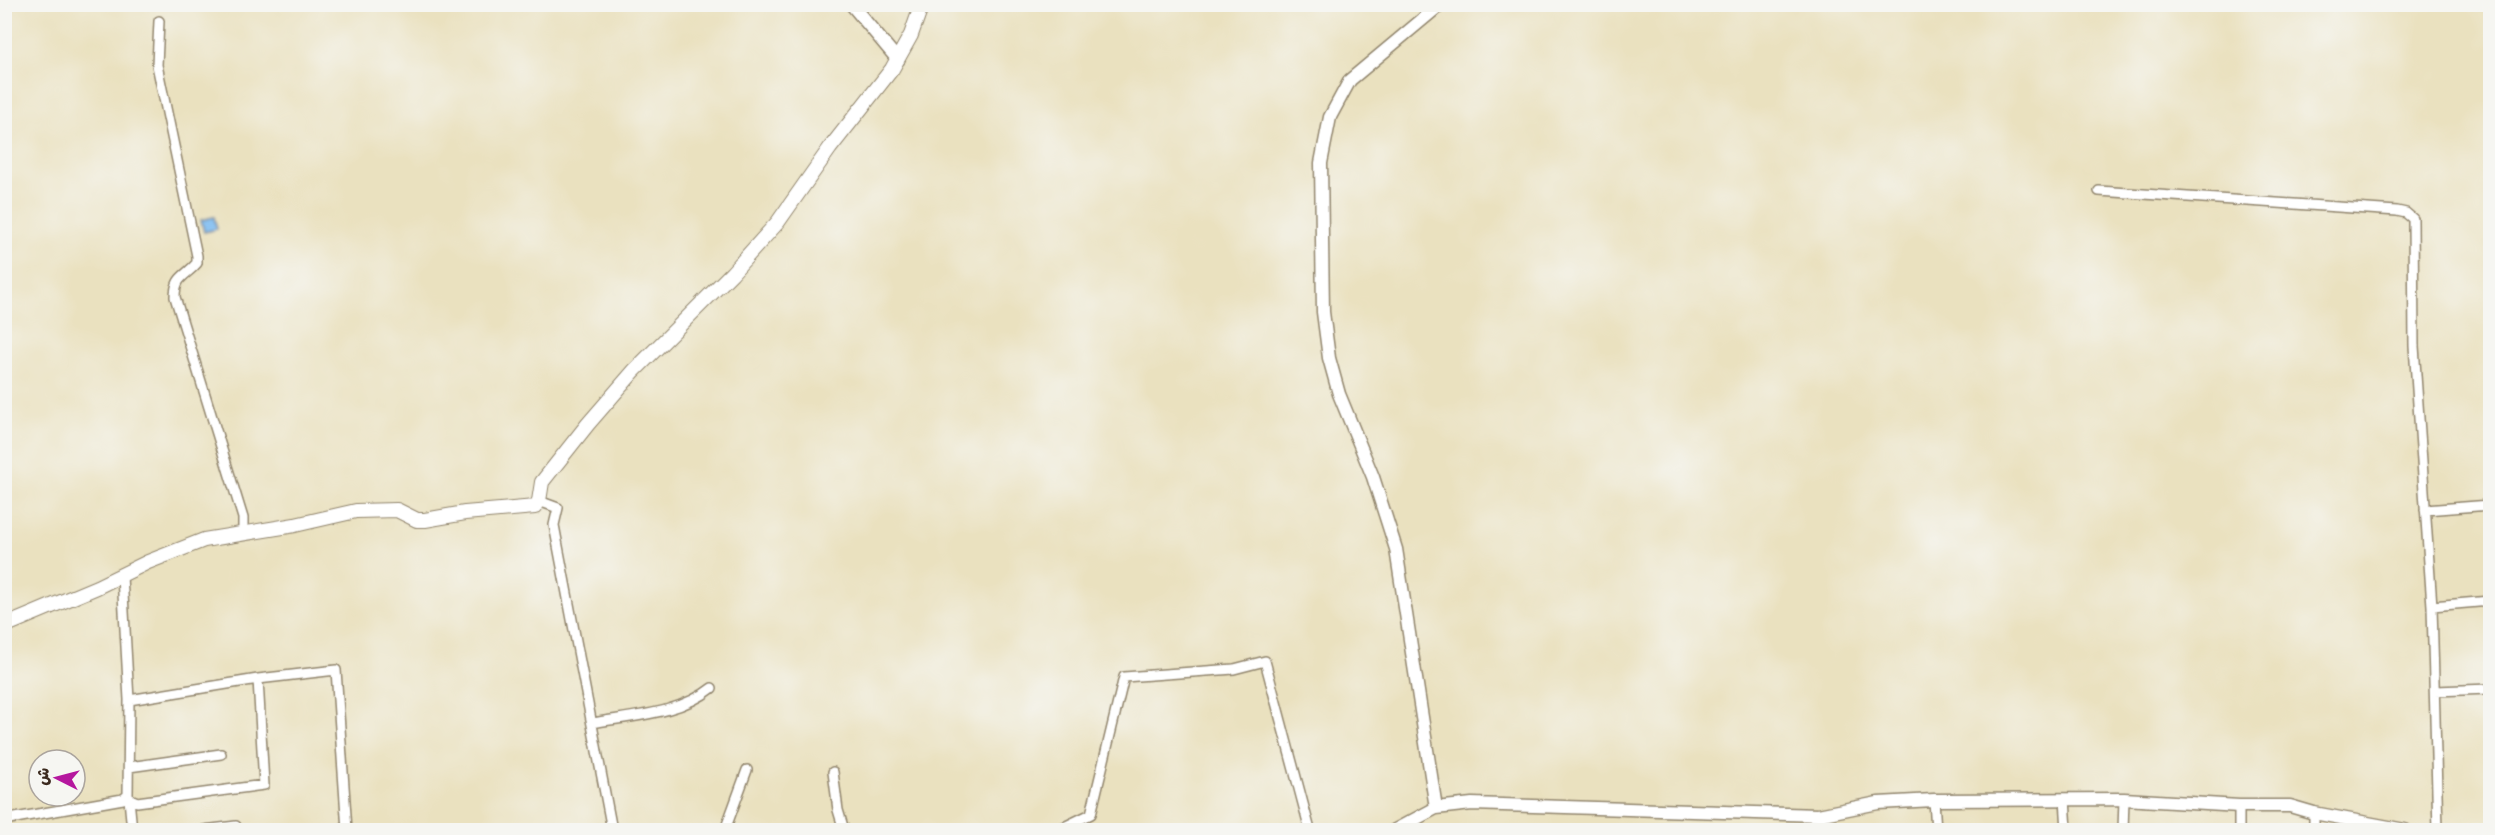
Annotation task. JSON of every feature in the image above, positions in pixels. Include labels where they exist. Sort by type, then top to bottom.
[{"type":"main road","points":[[4,626],[193,544],[356,511],[397,510],[417,520],[425,520],[465,513],[531,509],[539,501],[542,482],[634,371],[732,273],[778,222],[830,148],[898,60],[911,36],[922,4]]},
{"type":"street","points":[[851,4],[898,60]]},
{"type":"street","points":[[1436,808],[1396,549],[1373,477],[1339,394],[1329,358],[1323,312],[1321,163],[1330,117],[1350,80],[1441,4]]},
{"type":"street","points":[[159,21],[157,65],[197,256],[197,263],[180,278],[175,286],[175,297],[243,518],[243,534]]},
{"type":"street","points":[[2099,191],[2397,211],[2406,213],[2413,219],[2414,346],[2432,606],[2438,831]]},
{"type":"street","points":[[539,501],[558,507],[554,525],[612,831]]},
{"type":"street","points":[[2425,510],[2490,505]]},
{"type":"street","points":[[122,576],[129,700],[128,798],[132,831]]},
{"type":"street","points":[[2432,606],[2490,601]]},
{"type":"street","points":[[1058,831],[1091,814],[1124,677],[1234,669],[1265,661],[1310,831]]},
{"type":"street","points":[[129,700],[258,679],[336,670],[347,831]]},
{"type":"street","points":[[4,820],[128,798],[137,802],[264,785],[258,679]]},
{"type":"street","points":[[592,723],[665,710],[699,699],[712,688]]},
{"type":"street","points":[[2435,691],[2490,689]]},
{"type":"street","points":[[129,767],[221,754]]},
{"type":"street","points":[[725,831],[747,770]]},
{"type":"street","points":[[833,772],[838,810],[844,831]]},
{"type":"street","points":[[1395,831],[1436,808],[1472,804],[1818,815],[1878,803],[1934,800],[2065,799],[2124,799],[2239,806],[2290,806],[2405,831]]},
{"type":"street","points":[[2065,799],[2067,831]]},
{"type":"street","points":[[2123,831],[2124,799]]},
{"type":"street","points":[[1934,800],[1936,831]]},
{"type":"street","points":[[2239,806],[2239,831]]},
{"type":"street","points":[[2314,813],[2314,831]]},
{"type":"street","points":[[204,831],[236,826]]},
{"type":"water","points":[[214,217],[217,229],[204,232],[201,220]]}]
